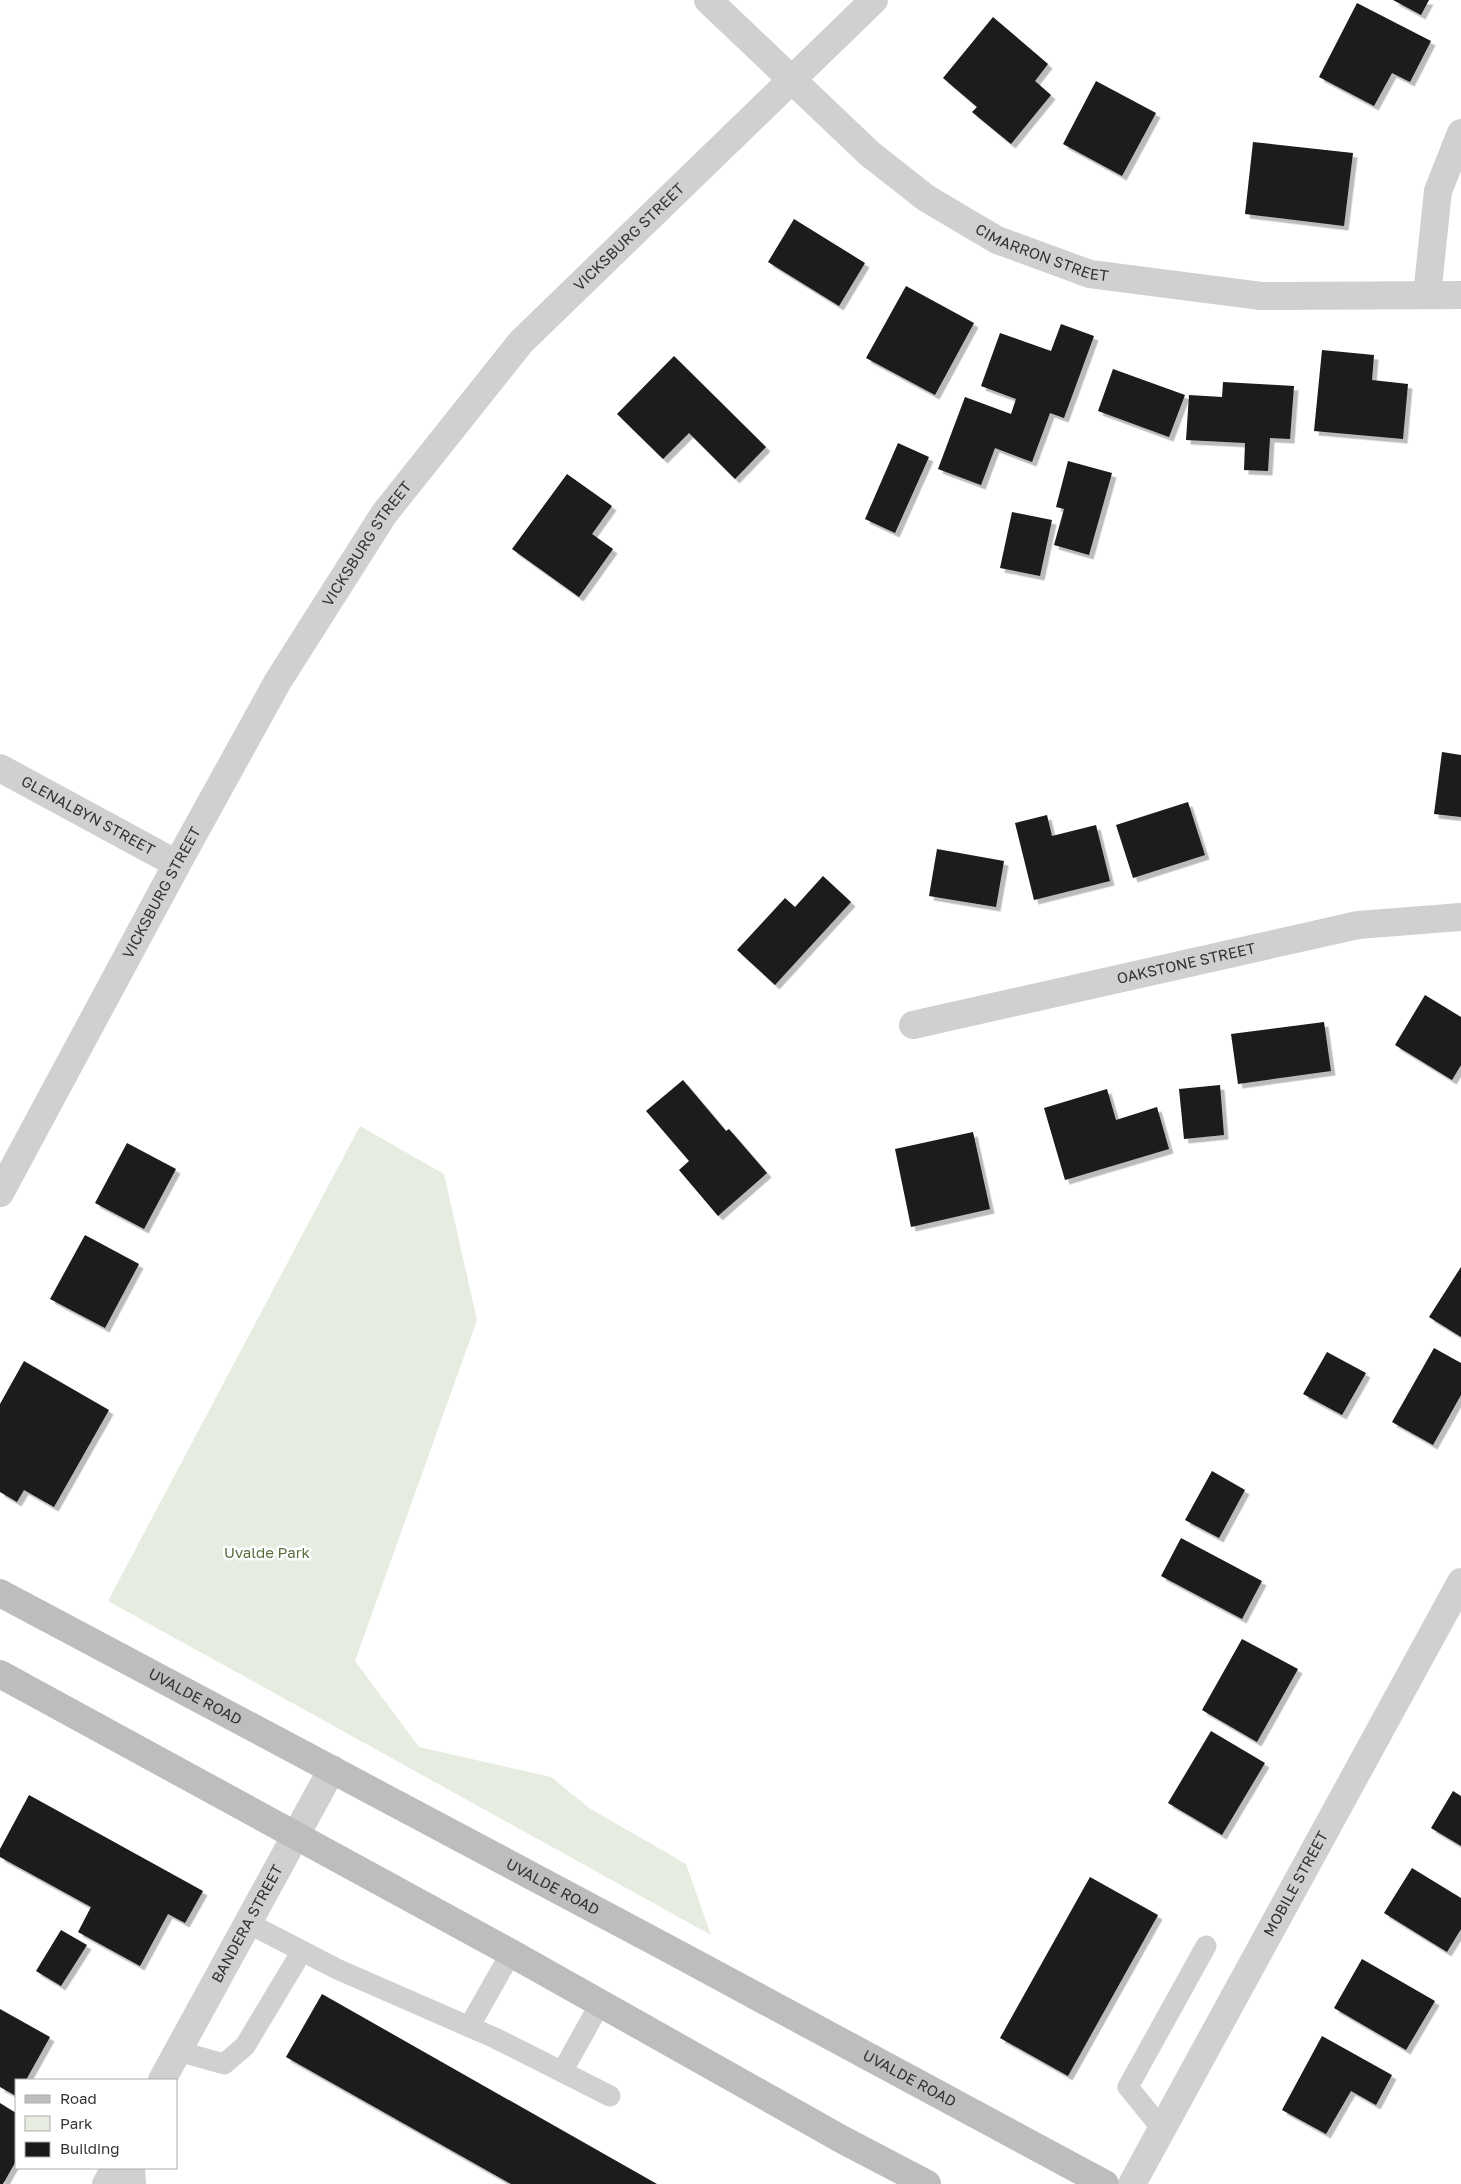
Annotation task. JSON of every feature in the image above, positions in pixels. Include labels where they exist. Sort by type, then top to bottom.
[{"type":"main road","name":"UVALDE ROAD","points":[[0,1593],[667,1948],[1105,2184]]},
{"type":"main road","points":[[0,1674],[601,2002],[843,2140],[927,2184]]},
{"type":"street","name":"CIMARRON STREET","points":[[708,0],[870,154],[926,198],[997,240],[1090,274],[1261,296],[1461,295]]},
{"type":"street","name":"VICKSBURG STREET","points":[[0,1193],[278,680],[384,514],[521,342],[874,0]]},
{"type":"street","points":[[1427,295],[1438,191],[1461,133]]},
{"type":"street","name":"GLENALBYN STREET","points":[[0,768],[177,864]]},
{"type":"street","name":"OAKSTONE STREET","points":[[913,1025],[1358,925],[1461,917]]},
{"type":"street","name":"MOBILE STREET","points":[[1132,2184],[1461,1582]]},
{"type":"street","name":"BANDERA STREET","points":[[163,2079],[332,1769]]},
{"type":"street","points":[[106,2184],[114,2169]]},
{"type":"street","points":[[131,2169],[132,2184]]},
{"type":"lane","points":[[248,1922],[337,1969],[469,2027],[610,2096]]},
{"type":"lane","points":[[1162,2128],[1128,2087],[1206,1946]]},
{"type":"lane","points":[[178,2051],[224,2064],[245,2046],[302,1951]]},
{"type":"lane","points":[[469,2027],[511,1953]]},
{"type":"lane","points":[[562,2072],[601,2002]]},
{"type":"green space","name":"Uvalde Park","points":[[360,1126],[444,1174],[477,1320],[355,1661],[419,1747],[551,1777],[589,1808],[686,1864],[711,1935],[108,1601]]},
{"type":"building","points":[[1393,0],[1429,0],[1421,15]]},
{"type":"building","points":[[1357,3],[1431,41],[1410,82],[1392,73],[1374,106],[1319,77]]},
{"type":"building","points":[[993,17],[1048,64],[1035,81],[1051,95],[1011,144],[972,112],[977,107],[943,78]]},
{"type":"building","points":[[1096,81],[1156,113],[1122,176],[1063,144]]},
{"type":"building","points":[[1253,142],[1353,153],[1344,226],[1245,214]]},
{"type":"building","points":[[794,219],[865,263],[839,306],[768,262]]},
{"type":"building","points":[[906,286],[974,323],[935,395],[866,358]]},
{"type":"building","points":[[1061,324],[1094,336],[1064,418],[1050,413],[1032,462],[995,448],[981,485],[938,469],[965,397],[1011,414],[1016,399],[981,386],[1000,333],[1051,351]]},
{"type":"building","points":[[1322,350],[1374,355],[1372,380],[1408,384],[1403,439],[1314,431]]},
{"type":"building","points":[[674,356],[766,447],[735,479],[689,433],[663,459],[617,414]]},
{"type":"building","points":[[1113,369],[1185,395],[1169,437],[1098,411]]},
{"type":"building","points":[[1223,382],[1294,386],[1290,439],[1270,438],[1268,471],[1244,470],[1245,443],[1186,440],[1189,395],[1222,397]]},
{"type":"building","points":[[898,443],[929,457],[895,533],[865,519]]},
{"type":"building","points":[[1068,461],[1112,473],[1089,555],[1054,545],[1064,509],[1056,507]]},
{"type":"building","points":[[567,474],[612,506],[592,534],[613,549],[579,597],[512,549]]},
{"type":"building","points":[[1012,512],[1052,520],[1040,576],[1000,568]]},
{"type":"building","points":[[1442,752],[1461,755],[1461,817],[1434,814]]},
{"type":"building","points":[[1188,802],[1205,855],[1133,878],[1116,825]]},
{"type":"building","points":[[1047,815],[1052,836],[1096,825],[1110,881],[1034,900],[1015,823]]},
{"type":"building","points":[[937,849],[1004,861],[996,907],[929,896]]},
{"type":"building","points":[[823,876],[851,902],[775,985],[737,950],[785,898],[795,907]]},
{"type":"building","points":[[1425,995],[1461,1017],[1461,1065],[1452,1080],[1395,1045]]},
{"type":"building","points":[[1324,1022],[1331,1071],[1238,1084],[1231,1034]]},
{"type":"building","points":[[683,1080],[726,1131],[729,1129],[767,1173],[718,1216],[679,1170],[689,1161],[646,1111]]},
{"type":"building","points":[[1220,1085],[1224,1135],[1184,1139],[1179,1089]]},
{"type":"building","points":[[1107,1089],[1116,1120],[1157,1107],[1169,1149],[1065,1180],[1044,1108]]},
{"type":"building","points":[[973,1132],[990,1209],[911,1227],[895,1149]]},
{"type":"building","points":[[127,1143],[176,1169],[144,1229],[95,1203]]},
{"type":"building","points":[[85,1235],[139,1264],[105,1328],[50,1299]]},
{"type":"building","points":[[1461,1267],[1461,1337],[1429,1317]]},
{"type":"building","points":[[1434,1348],[1461,1363],[1461,1395],[1433,1445],[1392,1422]]},
{"type":"building","points":[[1327,1352],[1366,1373],[1342,1415],[1303,1394]]},
{"type":"building","points":[[24,1361],[109,1410],[54,1507],[24,1490],[17,1502],[0,1492],[0,1404]]},
{"type":"building","points":[[1212,1471],[1245,1490],[1219,1538],[1185,1520]]},
{"type":"building","points":[[1181,1538],[1262,1581],[1242,1619],[1161,1576]]},
{"type":"building","points":[[1242,1639],[1298,1669],[1257,1742],[1202,1710]]},
{"type":"building","points":[[1211,1731],[1265,1763],[1222,1835],[1168,1803]]},
{"type":"building","points":[[1453,1791],[1461,1796],[1461,1846],[1431,1828]]},
{"type":"building","points":[[29,1795],[203,1891],[185,1923],[168,1914],[140,1966],[78,1932],[91,1907],[0,1857],[0,1849]]},
{"type":"building","points":[[1412,1868],[1461,1898],[1461,1929],[1447,1952],[1384,1913]]},
{"type":"building","points":[[1090,1877],[1158,1915],[1068,2076],[1000,2038]]},
{"type":"building","points":[[61,1930],[87,1945],[61,1986],[36,1971]]},
{"type":"building","points":[[1362,1959],[1435,2001],[1406,2050],[1334,2008]]},
{"type":"building","points":[[322,1994],[657,2184],[511,2184],[286,2057]]},
{"type":"building","points":[[0,2009],[50,2037],[27,2079],[15,2079],[15,2095],[0,2087]]},
{"type":"building","points":[[1322,2036],[1392,2075],[1376,2105],[1351,2091],[1326,2134],[1282,2110]]},
{"type":"building","points":[[0,2103],[15,2112],[15,2163],[3,2184],[0,2184]]}]
